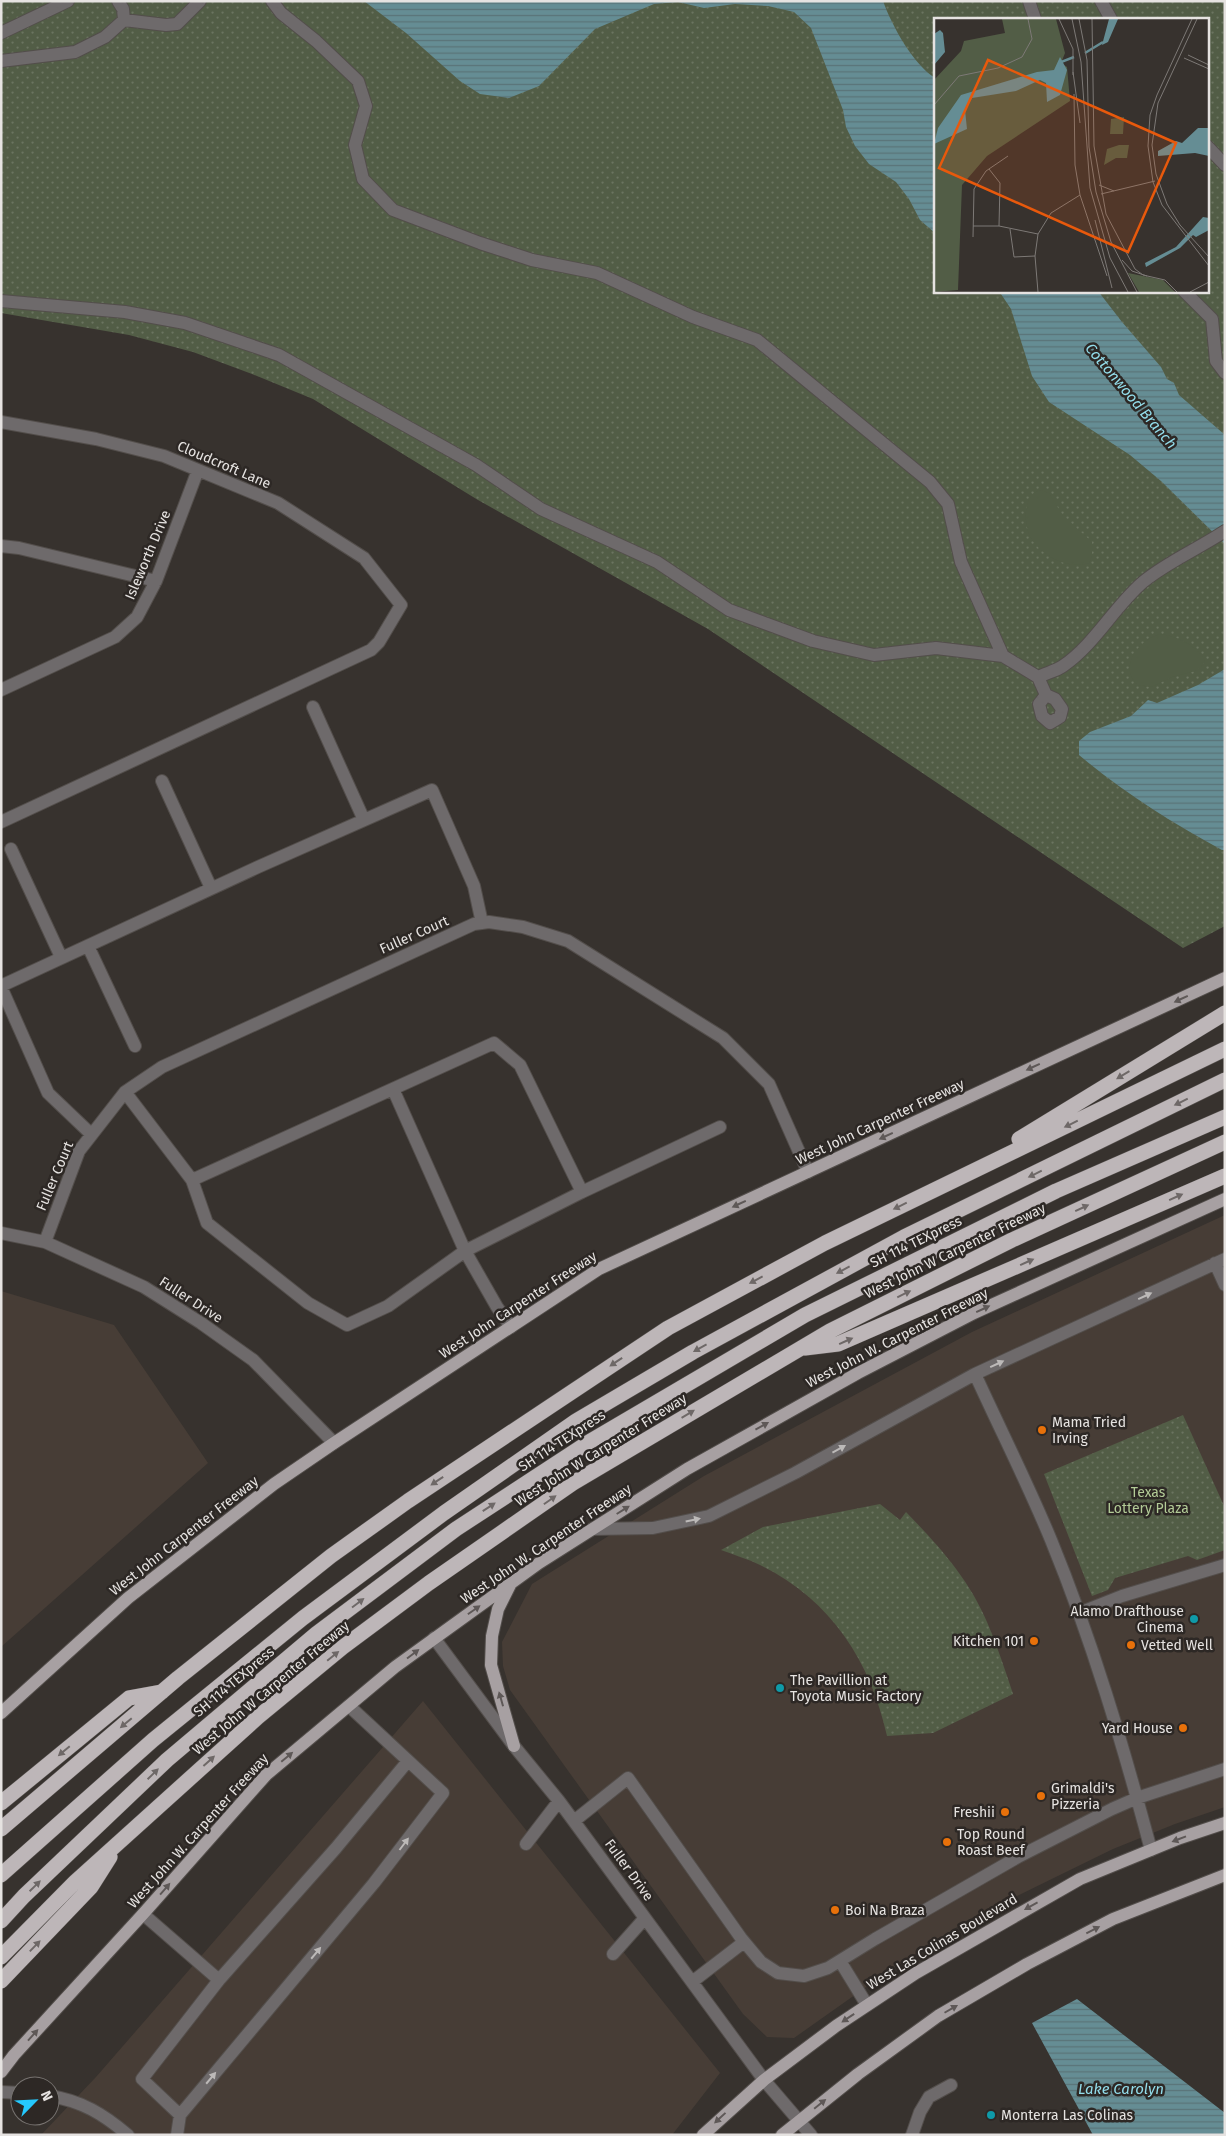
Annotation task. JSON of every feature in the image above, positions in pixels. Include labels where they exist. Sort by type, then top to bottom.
[{"type":"highway","points":[[944,1185],[1225,1013]]},
{"type":"highway","points":[[1,1829],[163,1692],[331,1556],[408,1501],[668,1328],[825,1243],[1225,1049]]},
{"type":"highway","name":"SH 114 TEXpress","points":[[1,1875],[153,1740],[303,1618],[444,1512],[576,1421],[701,1347],[904,1237],[1225,1080]]},
{"type":"highway","name":"SH 114 TEXpress","points":[[1,1921],[24,1896],[167,1760],[316,1634],[456,1529],[589,1442],[805,1315],[1056,1191],[1225,1117]]},
{"type":"highway","name":"West John W Carpenter Freeway","points":[[1,1957],[75,1882],[258,1717],[343,1647],[429,1583],[573,1483],[798,1348],[1012,1240],[1225,1142]]},
{"type":"highway","points":[[798,1348],[838,1344],[1225,1176]]},
{"type":"highway","points":[[1,1803],[129,1698],[163,1692]]},
{"type":"highway","points":[[1,1981],[91,1887],[120,1840]]},
{"type":"main road","name":"West John Carpenter Freeway","points":[[1,1712],[128,1598],[274,1484],[599,1269],[1225,978]]},
{"type":"main road","name":"West John W. Carpenter Freeway","points":[[1,2072],[14,2055],[143,1914],[266,1775],[434,1638],[510,1583],[696,1464],[858,1373],[974,1313],[1225,1199]]},
{"type":"main road","points":[[510,1583],[498,1609],[492,1636],[491,1665],[514,1746]]},
{"type":"main road","name":"West Las Colinas Boulevard","points":[[703,2135],[764,2080],[867,2005],[924,1968],[1080,1880],[1151,1850],[1225,1823]]},
{"type":"main road","points":[[782,2135],[858,2074],[938,2016],[1027,1964],[1113,1920],[1225,1875]]},
{"type":"street","points":[[1,33],[68,1]]},
{"type":"street","points":[[118,1],[123,9],[124,20]]},
{"type":"street","points":[[1,61],[75,52],[105,37],[124,20],[166,25],[177,24],[200,1]]},
{"type":"street","points":[[272,1],[281,13],[316,40],[358,81],[366,106],[355,145],[363,179],[393,210],[480,243],[532,260],[597,273],[693,317],[757,340],[930,482],[948,504],[961,562],[1003,656]]},
{"type":"street","points":[[1028,1],[1035,18]]},
{"type":"street","points":[[1101,1],[1110,18]]},
{"type":"street","points":[[1208,147],[1225,164]]},
{"type":"street","points":[[1185,292],[1212,319],[1216,361],[1225,373]]},
{"type":"street","points":[[1,300],[125,312],[185,324],[279,355],[476,465],[541,509],[657,562],[729,610],[813,641],[874,655],[936,648],[1003,656],[1038,677],[1046,695]]},
{"type":"street","name":"Cloudcroft Lane","points":[[1,422],[116,444],[164,456],[278,503],[364,558],[401,604],[379,642],[371,650],[1,822]]},
{"type":"street","name":"Isleworth Drive","points":[[1,690],[115,637],[138,617],[156,581],[198,470]]},
{"type":"street","points":[[1038,677],[1063,666],[1097,635],[1141,584],[1158,571],[1225,531]]},
{"type":"street","points":[[1,546],[19,548],[156,581]]},
{"type":"street","points":[[313,708],[364,820]]},
{"type":"street","points":[[162,782],[211,888]]},
{"type":"street","points":[[91,1134],[48,1093],[1,987],[61,957],[211,888],[432,790],[474,886],[482,924]]},
{"type":"street","points":[[11,848],[61,957]]},
{"type":"street","name":"Fuller Court","points":[[45,1242],[79,1151],[125,1092],[162,1067],[474,924],[489,922],[523,927],[568,941],[724,1038],[769,1084],[808,1172]]},
{"type":"street","points":[[88,946],[135,1046]]},
{"type":"street","points":[[192,1180],[494,1043],[520,1065],[582,1192]]},
{"type":"street","points":[[393,1089],[465,1251],[497,1307],[511,1327]]},
{"type":"street","points":[[125,1092],[192,1180],[208,1223],[308,1303],[347,1325],[388,1306],[465,1251],[582,1192],[720,1127]]},
{"type":"street","name":"Fuller Drive","points":[[1,1233],[45,1242],[144,1288],[208,1328],[253,1360],[334,1443]]},
{"type":"street","points":[[593,1529],[653,1528],[709,1516],[795,1473],[975,1374],[1220,1261],[1225,1285]]},
{"type":"street","points":[[975,1374],[1050,1538],[1079,1613],[1137,1798],[1151,1850]]},
{"type":"street","points":[[1079,1613],[1122,1596],[1225,1565]]},
{"type":"street","name":"Fuller Drive","points":[[434,1638],[514,1746],[574,1821],[764,2080],[811,2135]]},
{"type":"street","points":[[177,2135],[180,2115],[374,1883],[443,1793],[349,1706]]},
{"type":"street","points":[[180,2115],[142,2079],[219,1980],[336,1848],[408,1761]]},
{"type":"street","points":[[574,1821],[628,1778],[744,1942],[761,1962],[778,1973],[804,1976],[828,1968],[874,1939],[1018,1857],[1137,1798],[1225,1769]]},
{"type":"street","points":[[526,1844],[559,1801]]},
{"type":"street","points":[[143,1914],[219,1980]]},
{"type":"street","points":[[613,1954],[645,1918]]},
{"type":"street","points":[[692,1982],[744,1942]]},
{"type":"street","points":[[840,1961],[867,2005]]},
{"type":"street","points":[[912,2135],[920,2112],[929,2097],[951,2085]]},
{"type":"street","points":[[60,2098],[70,2099],[104,2115],[128,2135]]},
{"type":"shaded area","points":[[1225,1215],[1225,1807],[1175,1824],[1113,1849],[968,1920],[886,1973],[794,2038],[767,2037],[743,2014],[510,1690],[503,1666],[502,1642],[532,1584],[704,1476],[972,1332]]},
{"type":"shaded area","points":[[1,1291],[114,1325],[208,1463],[1,1647]]},
{"type":"shaded area","points":[[423,1701],[720,2073],[672,2135],[41,2135],[50,2126],[60,2126],[60,2115],[96,2077]]},
{"type":"green space","points":[[1,1],[1225,1],[1225,926],[1183,948],[708,629],[478,500],[313,399],[193,352],[129,335],[1,313]]},
{"type":"green space","points":[[1040,490],[1049,493],[1063,516],[1092,542],[1092,556],[1089,563],[1073,565],[1056,560],[1036,545],[1031,538],[1028,532],[1026,511],[1030,498]]},
{"type":"green space","points":[[1162,634],[1187,643],[1198,651],[1205,661],[1195,671],[1172,677],[1151,687],[1138,685],[1132,678],[1130,670],[1134,654],[1146,641]]},
{"type":"green space","name":"Texas Lottery Plaza","points":[[1183,1415],[1225,1508],[1225,1550],[1197,1560],[1188,1556],[1115,1578],[1108,1590],[1092,1596],[1044,1474]]},
{"type":"green space","points":[[880,1504],[900,1520],[906,1512],[930,1537],[962,1577],[980,1606],[987,1622],[1013,1694],[933,1733],[887,1736],[880,1708],[870,1682],[844,1635],[827,1614],[785,1579],[755,1563],[721,1550],[763,1527]]},
{"type":"water","points":[[364,1],[883,1],[904,44],[919,64],[934,77],[934,232],[920,220],[909,199],[896,182],[869,164],[855,146],[846,127],[843,110],[811,28],[794,12],[768,6],[735,4],[704,8],[678,2],[654,4],[595,29],[539,86],[509,98],[480,94],[460,81],[406,33]]},
{"type":"water","name":"Cottonwood Branch","points":[[1000,292],[1099,292],[1161,367],[1167,379],[1174,383],[1179,395],[1225,435],[1225,544],[1161,481],[1130,455],[1049,402],[1032,376],[1011,309]]},
{"type":"water","points":[[1225,669],[1225,850],[1222,850],[1148,806],[1113,782],[1079,755],[1079,741],[1090,732],[1131,716],[1148,700],[1157,703],[1198,685]]},
{"type":"water","name":"Lake Carolyn","points":[[1077,1999],[1225,2113],[1225,2135],[1093,2135],[1032,2023]]},
{"type":"place","name":"Mama Tried Irving","points":[[1042,1430]]},
{"type":"place","name":"Alamo Drafthouse Cinema","points":[[1194,1619]]},
{"type":"place","name":"Kitchen 101","points":[[1034,1641]]},
{"type":"place","name":"Vetted Well","points":[[1131,1645]]},
{"type":"place","name":"The Pavillion at Toyota Music Factory","points":[[780,1688]]},
{"type":"place","name":"Yard House","points":[[1183,1728]]},
{"type":"place","name":"Grimaldi's Pizzeria","points":[[1041,1796]]},
{"type":"place","name":"Freshii","points":[[1005,1812]]},
{"type":"place","name":"Top Round Roast Beef","points":[[947,1842]]},
{"type":"place","name":"Boi Na Braza","points":[[835,1910]]},
{"type":"place","name":"Monterra Las Colinas","points":[[991,2115]]}]
